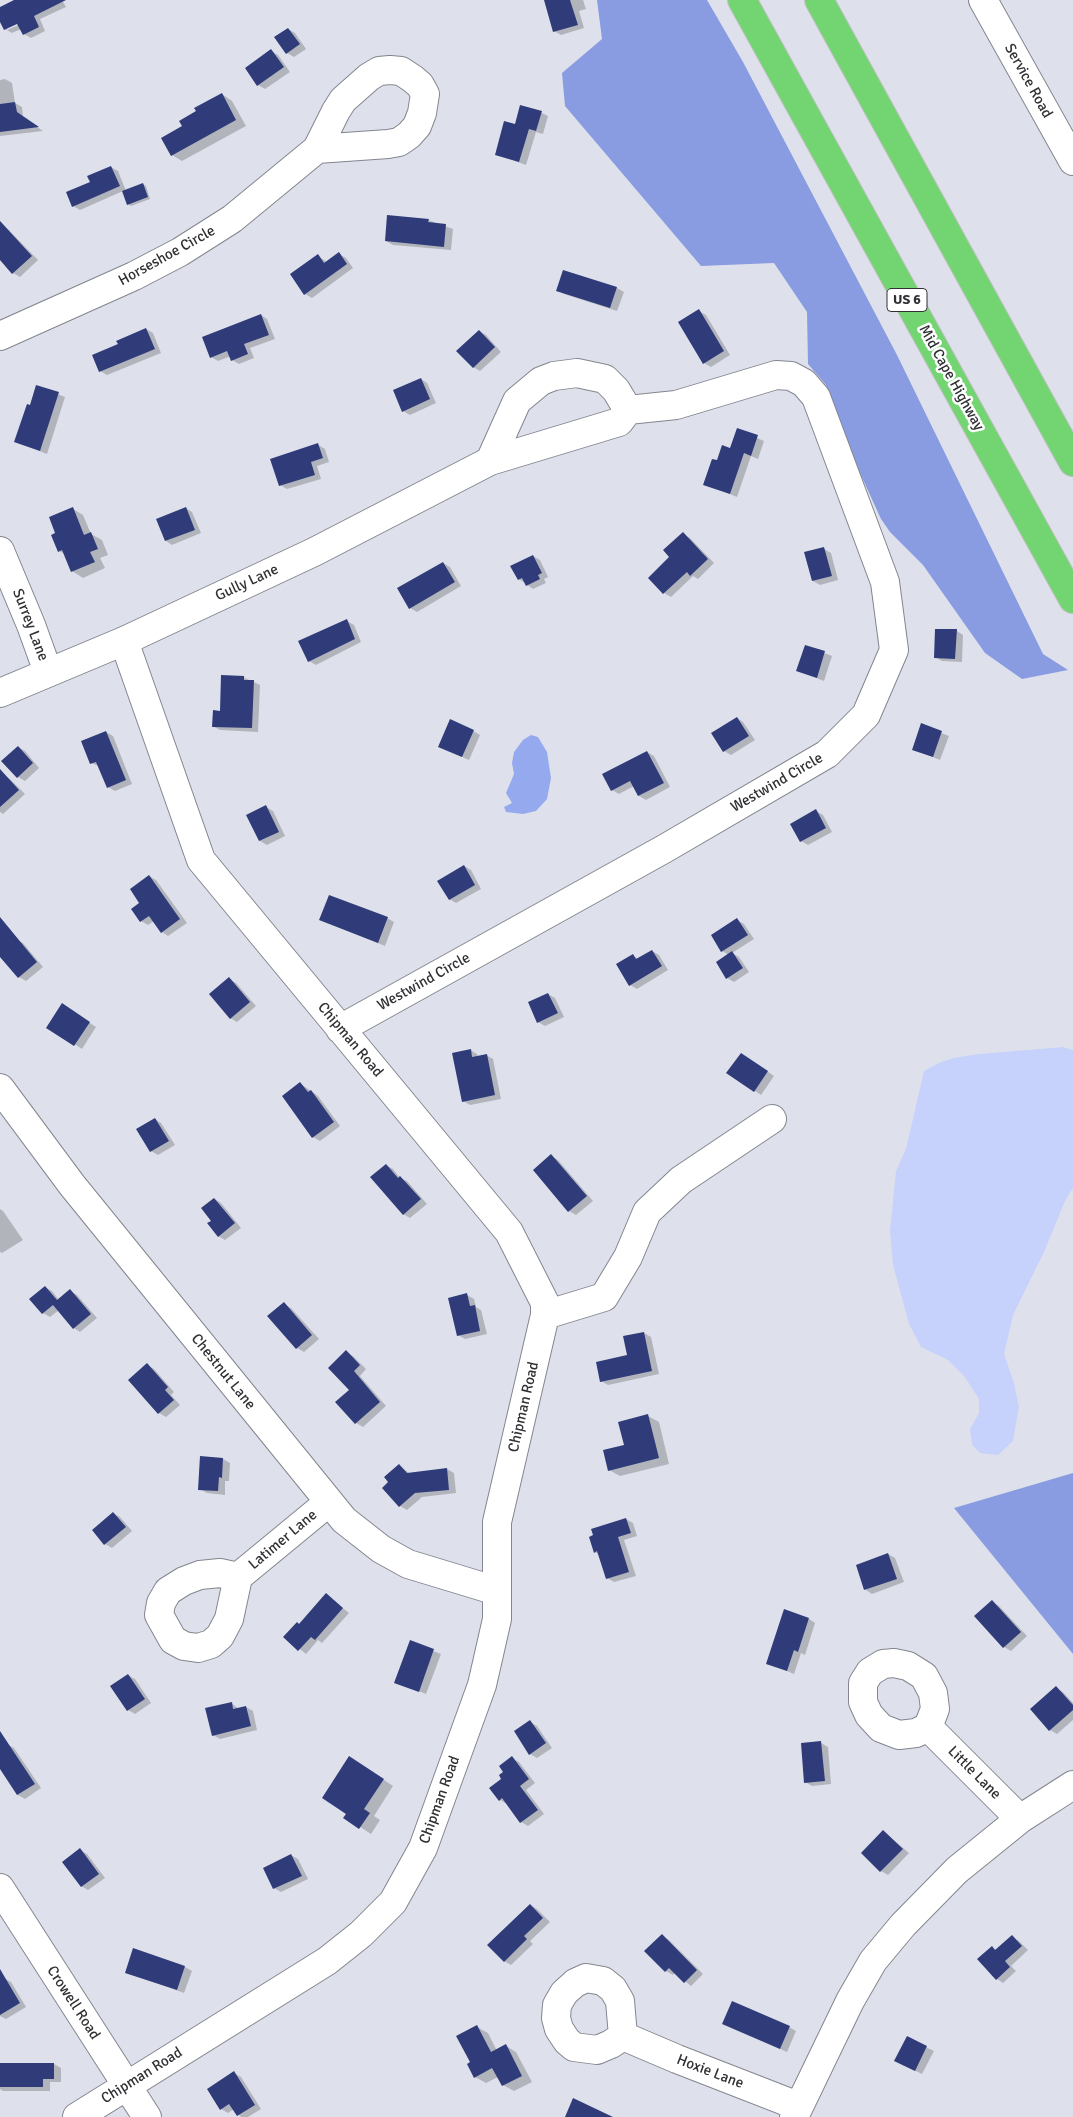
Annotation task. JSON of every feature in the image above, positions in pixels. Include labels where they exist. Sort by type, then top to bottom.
[{"type":"highway","name":"Mid Cape Highway","points":[[742,0],[1073,599]]},
{"type":"highway","points":[[819,0],[1073,462]]},
{"type":"street","name":"Service Road","points":[[983,0],[1071,153]]},
{"type":"street","name":"Horseshoe Circle","points":[[0,336],[134,276],[180,252],[232,219],[317,149]]},
{"type":"street","points":[[490,461],[517,401],[530,389],[547,378],[577,374],[606,379],[616,390],[628,410]]},
{"type":"street","name":"Westwind Circle","points":[[340,1029],[664,849],[827,754],[866,715],[894,650],[885,582],[816,397],[804,383],[790,376],[776,374],[676,405],[628,410]]},
{"type":"street","name":"Gully Lane","points":[[0,693],[124,641],[314,552],[490,461],[619,422],[628,410]]},
{"type":"street","name":"Surrey Lane","points":[[0,551],[31,625],[48,672]]},
{"type":"street","name":"Chipman Road","points":[[77,2117],[327,1960],[361,1934],[393,1902],[423,1848],[482,1685],[497,1619],[497,1522],[545,1315],[545,1303],[509,1232],[201,860],[124,641]]},
{"type":"street","name":"Chestnut Lane","points":[[0,1088],[72,1185],[344,1520],[381,1549],[408,1564],[497,1592]]},
{"type":"street","points":[[545,1315],[604,1297],[628,1257],[647,1212],[681,1180],[772,1119]]},
{"type":"street","name":"Latimer Lane","points":[[238,1578],[329,1502]]},
{"type":"street","name":"Little Lane","points":[[928,1727],[1020,1819]]},
{"type":"street","points":[[796,2112],[850,2001],[873,1961],[903,1924],[957,1870],[1020,1819],[1073,1785]]},
{"type":"street","name":"Crowell Road","points":[[0,1888],[147,2117]]},
{"type":"street","name":"Hoxie Lane","points":[[623,2036],[796,2112]]},
{"type":"shaded area","points":[[597,0],[707,0],[743,62],[897,355],[1043,654],[1068,670],[1022,679],[985,653],[923,565],[890,532],[881,519],[844,438],[826,385],[808,364],[807,312],[774,263],[701,266],[565,106],[562,73],[602,39]]},
{"type":"shaded area","points":[[531,735],[538,737],[547,752],[551,778],[547,799],[536,811],[523,814],[506,812],[504,807],[512,803],[506,793],[514,774],[512,763],[514,752],[523,740]]},
{"type":"shaded area","points":[[1063,1047],[1073,1050],[1073,1188],[1065,1201],[1044,1252],[1013,1315],[1004,1354],[1014,1383],[1019,1407],[1013,1441],[998,1455],[980,1453],[972,1445],[970,1429],[979,1413],[979,1399],[964,1376],[948,1360],[921,1347],[909,1324],[893,1265],[890,1231],[896,1171],[906,1149],[924,1071],[953,1058]]},
{"type":"shaded area","points":[[1073,1473],[1073,1654],[954,1508]]},
{"type":"building","points":[[14,0],[66,0],[34,16],[39,27],[23,35],[17,24],[4,30],[0,22],[0,7]]},
{"type":"building","points":[[544,0],[570,0],[578,25],[553,32]]},
{"type":"building","points":[[288,28],[300,44],[286,54],[274,37]]},
{"type":"building","points":[[271,49],[284,67],[257,86],[245,68]]},
{"type":"building","points":[[222,93],[236,120],[171,156],[161,138],[182,126],[179,121],[196,111],[194,108]]},
{"type":"building","points":[[15,102],[17,112],[39,127],[0,132],[0,104]]},
{"type":"building","points":[[520,105],[542,111],[536,131],[529,129],[519,162],[495,155],[504,121],[515,124]]},
{"type":"building","points":[[111,166],[120,186],[72,207],[66,192],[90,182],[87,176]]},
{"type":"building","points":[[143,183],[148,197],[127,205],[122,191]]},
{"type":"building","points":[[387,215],[429,219],[428,222],[446,224],[444,247],[385,241]]},
{"type":"building","points":[[0,221],[32,256],[12,274],[0,260]]},
{"type":"building","points":[[339,252],[347,264],[304,295],[290,274],[318,254],[324,263]]},
{"type":"building","points":[[563,270],[617,287],[610,308],[556,291]]},
{"type":"building","points":[[699,309],[724,351],[703,364],[678,322]]},
{"type":"building","points":[[261,314],[269,335],[244,344],[248,354],[231,361],[227,351],[210,358],[202,337]]},
{"type":"building","points":[[146,328],[155,349],[99,372],[92,355],[118,344],[116,341]]},
{"type":"building","points":[[479,330],[495,347],[473,368],[456,351]]},
{"type":"building","points":[[421,378],[430,399],[402,412],[393,390]]},
{"type":"building","points":[[36,385],[59,392],[40,451],[14,442],[27,404],[30,405]]},
{"type":"building","points":[[737,428],[758,435],[751,456],[744,453],[730,494],[703,485],[712,459],[717,460],[722,445],[730,448]]},
{"type":"building","points":[[318,443],[323,458],[311,462],[315,475],[279,486],[270,459]]},
{"type":"building","points":[[73,507],[84,535],[91,532],[98,549],[90,552],[95,562],[71,572],[62,550],[58,552],[51,535],[55,533],[49,517]]},
{"type":"building","points":[[186,507],[195,530],[165,541],[156,519]]},
{"type":"building","points":[[683,532],[708,559],[690,576],[687,572],[663,594],[648,578],[669,557],[663,550]]},
{"type":"building","points":[[824,547],[832,576],[812,581],[804,552]]},
{"type":"building","points":[[533,555],[542,573],[538,575],[540,579],[526,586],[522,578],[518,580],[510,566]]},
{"type":"building","points":[[443,562],[455,582],[409,609],[397,588]]},
{"type":"building","points":[[347,619],[355,639],[308,662],[298,641]]},
{"type":"building","points":[[935,629],[957,629],[955,659],[934,658]]},
{"type":"building","points":[[805,645],[825,651],[817,678],[796,671]]},
{"type":"building","points":[[221,675],[244,676],[244,680],[254,680],[252,728],[212,727],[213,710],[220,711]]},
{"type":"building","points":[[737,717],[749,736],[723,752],[711,733]]},
{"type":"building","points":[[450,719],[474,730],[462,757],[438,747]]},
{"type":"building","points":[[921,723],[942,731],[933,757],[912,750]]},
{"type":"building","points":[[106,731],[126,780],[107,788],[96,762],[90,764],[81,741]]},
{"type":"building","points":[[18,746],[33,763],[17,778],[1,761]]},
{"type":"building","points":[[647,751],[664,783],[638,796],[630,781],[611,791],[602,774]]},
{"type":"building","points":[[0,769],[19,790],[0,807]]},
{"type":"building","points":[[266,805],[279,832],[259,841],[246,815]]},
{"type":"building","points":[[816,809],[826,828],[800,842],[790,824]]},
{"type":"building","points":[[464,865],[475,885],[449,900],[437,881]]},
{"type":"building","points":[[149,875],[180,919],[161,933],[149,916],[140,922],[131,909],[139,903],[130,889]]},
{"type":"building","points":[[329,895],[388,917],[378,943],[319,920]]},
{"type":"building","points":[[0,917],[37,962],[18,978],[0,957]]},
{"type":"building","points":[[737,918],[748,935],[721,952],[711,935]]},
{"type":"building","points":[[652,950],[662,966],[629,986],[616,964],[633,954],[636,959]]},
{"type":"building","points":[[732,951],[743,968],[726,979],[716,962]]},
{"type":"building","points":[[229,977],[250,1002],[230,1019],[209,994]]},
{"type":"building","points":[[548,993],[558,1013],[537,1023],[528,1002]]},
{"type":"building","points":[[62,1003],[90,1022],[74,1046],[46,1028]]},
{"type":"building","points":[[471,1049],[472,1057],[487,1054],[495,1095],[462,1102],[452,1053]]},
{"type":"building","points":[[741,1053],[768,1071],[754,1092],[726,1073]]},
{"type":"building","points":[[300,1082],[308,1092],[311,1090],[334,1122],[312,1138],[282,1096]]},
{"type":"building","points":[[155,1118],[169,1141],[150,1152],[136,1129]]},
{"type":"building","points":[[551,1154],[587,1196],[568,1212],[533,1170]]},
{"type":"building","points":[[386,1164],[421,1199],[403,1215],[370,1177]]},
{"type":"building","points":[[214,1198],[235,1223],[218,1237],[207,1223],[211,1221],[201,1208]]},
{"type":"building","points":[[45,1286],[57,1300],[70,1289],[91,1314],[73,1329],[53,1305],[42,1314],[29,1299]]},
{"type":"building","points":[[467,1293],[470,1306],[475,1305],[480,1331],[457,1336],[448,1298]]},
{"type":"building","points":[[284,1302],[312,1335],[296,1349],[267,1316]]},
{"type":"building","points":[[644,1332],[652,1371],[600,1382],[596,1362],[627,1355],[623,1336]]},
{"type":"building","points":[[346,1350],[360,1365],[354,1371],[380,1402],[355,1424],[335,1402],[349,1390],[328,1368]]},
{"type":"building","points":[[147,1363],[168,1387],[165,1390],[174,1400],[158,1414],[128,1380]]},
{"type":"building","points":[[648,1414],[659,1458],[608,1471],[603,1450],[624,1445],[618,1422]]},
{"type":"building","points":[[200,1456],[223,1458],[222,1478],[219,1477],[218,1491],[198,1490]]},
{"type":"building","points":[[399,1464],[407,1473],[447,1468],[449,1490],[415,1493],[399,1507],[382,1488],[388,1482],[384,1477]]},
{"type":"building","points":[[113,1512],[126,1527],[104,1545],[92,1530]]},
{"type":"building","points":[[626,1518],[631,1533],[618,1537],[629,1572],[606,1579],[597,1551],[594,1553],[589,1537],[593,1535],[591,1529]]},
{"type":"building","points":[[888,1553],[897,1579],[864,1590],[856,1565]]},
{"type":"building","points":[[326,1593],[343,1608],[315,1640],[311,1637],[298,1651],[283,1637],[297,1622],[299,1624]]},
{"type":"building","points":[[992,1600],[1021,1632],[1003,1648],[974,1616]]},
{"type":"building","points":[[784,1609],[809,1618],[798,1652],[794,1650],[787,1671],[766,1664]]},
{"type":"building","points":[[410,1640],[434,1649],[419,1692],[394,1683]]},
{"type":"building","points":[[128,1674],[145,1699],[127,1711],[110,1686]]},
{"type":"building","points":[[1056,1686],[1073,1705],[1073,1710],[1049,1731],[1030,1709]]},
{"type":"building","points":[[232,1702],[233,1709],[246,1706],[251,1726],[212,1736],[205,1708]]},
{"type":"building","points":[[530,1720],[546,1743],[529,1755],[514,1731]]},
{"type":"building","points":[[0,1731],[35,1784],[17,1795],[0,1769]]},
{"type":"building","points":[[821,1741],[825,1781],[804,1783],[801,1743]]},
{"type":"building","points":[[349,1756],[384,1779],[364,1809],[370,1813],[359,1829],[343,1818],[346,1814],[322,1798]]},
{"type":"building","points":[[512,1756],[529,1779],[520,1786],[538,1810],[520,1823],[502,1798],[499,1801],[489,1788],[501,1779],[499,1775],[503,1772],[499,1766]]},
{"type":"building","points":[[883,1830],[903,1849],[880,1872],[861,1853]]},
{"type":"building","points":[[80,1848],[99,1874],[81,1887],[62,1862]]},
{"type":"building","points":[[291,1854],[302,1876],[273,1889],[263,1868]]},
{"type":"building","points":[[530,1904],[543,1918],[524,1936],[527,1939],[504,1962],[487,1945]]},
{"type":"building","points":[[662,1934],[697,1970],[684,1983],[669,1968],[665,1972],[644,1951]]},
{"type":"building","points":[[1012,1935],[1022,1946],[1005,1961],[1010,1967],[996,1980],[977,1959],[992,1946],[995,1950]]},
{"type":"building","points":[[133,1948],[185,1966],[177,1990],[125,1973]]},
{"type":"building","points":[[0,1969],[20,2003],[0,2015]]},
{"type":"building","points":[[732,2001],[790,2026],[780,2049],[722,2024]]},
{"type":"building","points":[[477,2025],[491,2052],[506,2044],[522,2076],[502,2086],[492,2068],[474,2078],[467,2064],[470,2062],[456,2036]]},
{"type":"building","points":[[907,2036],[927,2046],[915,2071],[894,2061]]},
{"type":"building","points":[[0,2063],[54,2063],[54,2079],[43,2079],[43,2087],[0,2087]]},
{"type":"building","points":[[234,2071],[255,2105],[237,2116],[229,2104],[220,2110],[207,2089]]},
{"type":"building","points":[[573,2098],[613,2117],[565,2117]]}]
